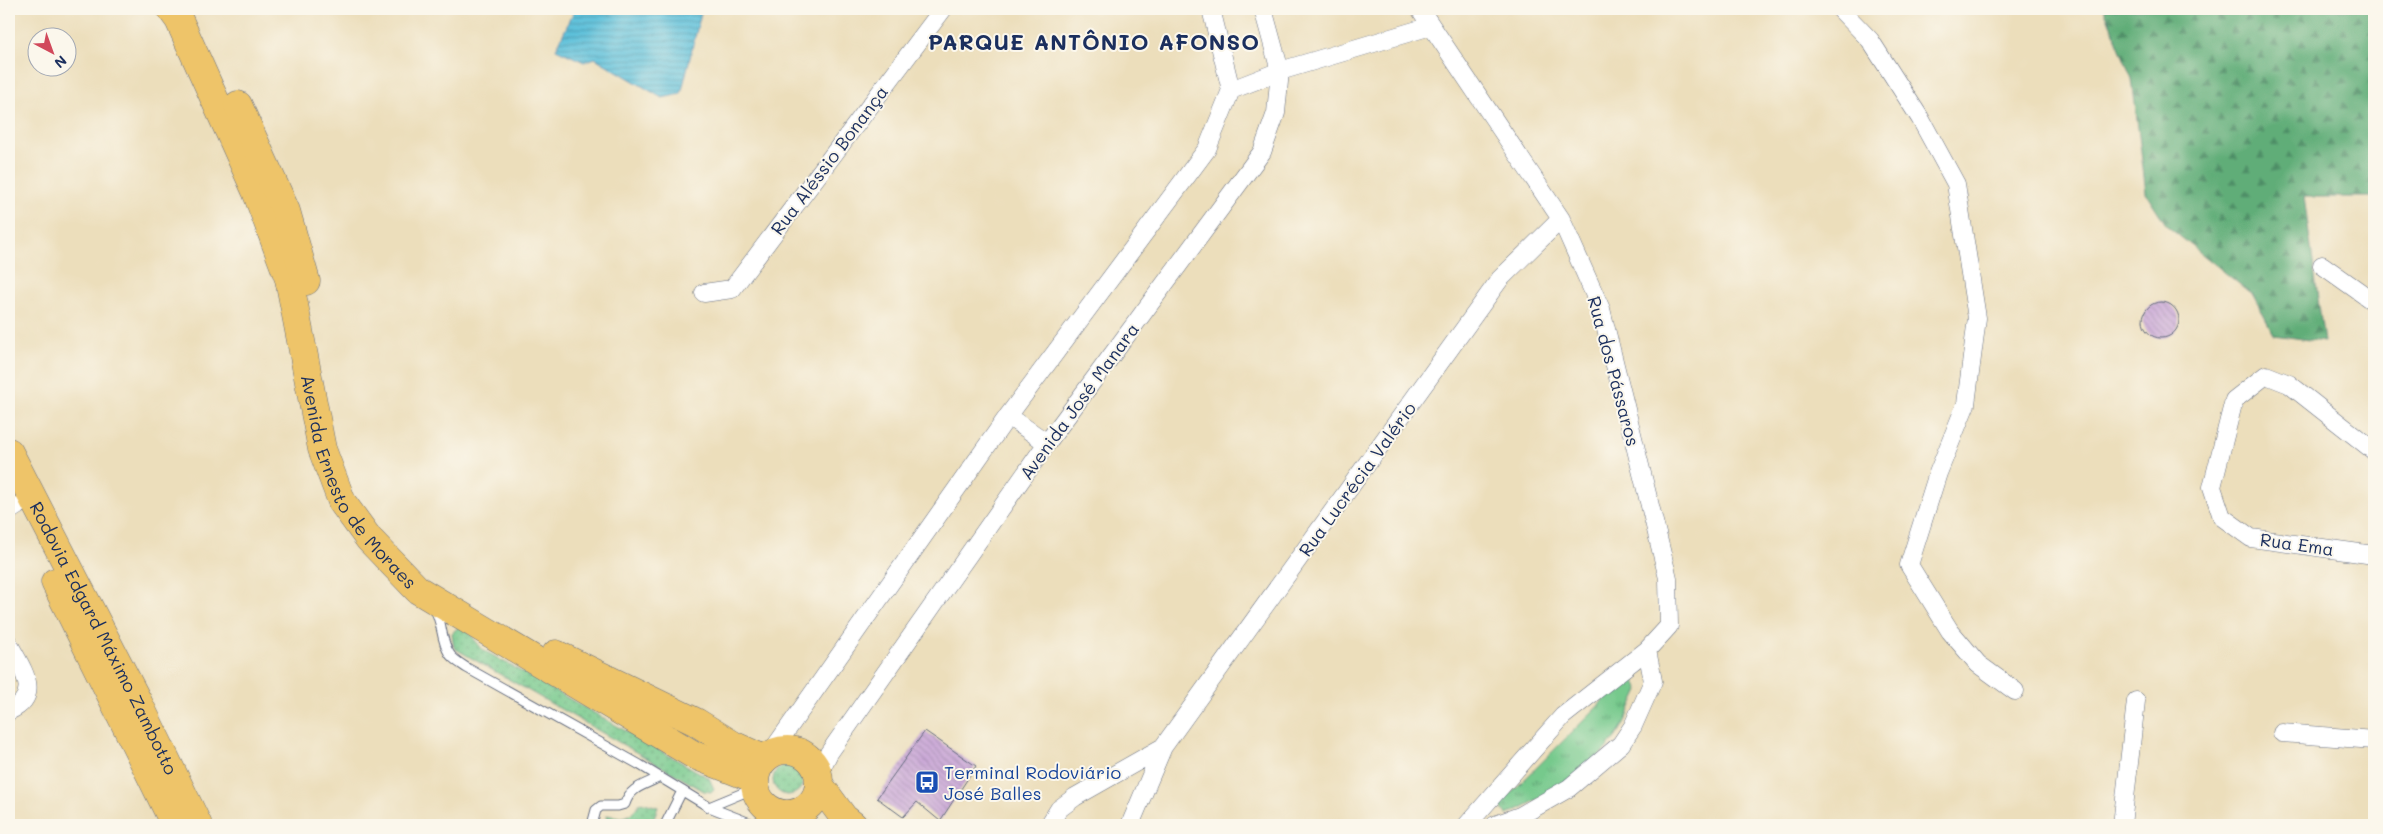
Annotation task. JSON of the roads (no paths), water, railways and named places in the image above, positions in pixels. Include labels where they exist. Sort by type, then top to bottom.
[{"type":"main road","name":"Avenida Ernesto de Moraes","points":[[171,9],[179,20],[256,191],[289,279],[322,449],[342,502],[368,539],[418,590],[694,755],[761,770]]},
{"type":"main road","name":"Avenida Ernesto de Moraes","points":[[190,9],[262,155],[286,211],[303,266],[343,464],[375,521],[426,572],[517,636],[696,722],[734,745],[761,770]]},
{"type":"main road","name":"Rodovia Edgard Máximo Zambotto","points":[[9,452],[139,704],[198,825]]},
{"type":"main road","name":"Rodovia Edgard Máximo Zambotto","points":[[12,502],[174,825]]},
{"type":"main road","points":[[819,779],[812,801],[789,819],[770,809],[758,796],[761,770],[787,749],[804,754],[816,767],[819,779],[844,818],[853,825]]},
{"type":"street","name":"Rua Aléssio Bonança","points":[[704,293],[732,289],[943,9]]},
{"type":"street","points":[[761,770],[1008,416],[1207,149],[1231,90],[1211,9]]},
{"type":"street","name":"Avenida José Manara","points":[[819,779],[829,752],[1047,443],[1262,152],[1276,113],[1280,71],[1263,9]]},
{"type":"street","name":"Rua dos Pássaros","points":[[1420,9],[1561,219],[1601,309],[1668,578],[1668,626],[1647,650],[1563,716],[1467,825]]},
{"type":"street","points":[[1840,9],[1870,40],[1920,118],[1956,184],[1977,318],[1966,404],[1938,473],[1909,565],[1950,630],[1978,664],[2015,691]]},
{"type":"street","points":[[1231,90],[1280,71],[1431,26]]},
{"type":"street","name":"Rua Lucrécia Valério","points":[[1130,825],[1163,748],[1500,279],[1561,219]]},
{"type":"street","points":[[2322,265],[2374,302]]},
{"type":"street","name":"Rua Ema","points":[[2374,450],[2289,384],[2266,375],[2234,400],[2212,487],[2222,517],[2251,538],[2374,555]]},
{"type":"street","points":[[1008,416],[1047,443]]},
{"type":"street","points":[[9,644],[26,680],[28,691],[25,700],[19,706],[9,711]]},
{"type":"street","points":[[1495,825],[1520,816],[1568,788],[1621,744],[1633,726],[1653,681],[1647,650]]},
{"type":"street","points":[[2122,825],[2136,701]]},
{"type":"street","points":[[2282,733],[2374,740]]},
{"type":"street","name":"Rua Lucrécia Valério","points":[[1049,825],[1059,809],[1075,797],[1163,748]]},
{"type":"lane","points":[[418,590],[436,611],[442,637],[449,654],[500,688],[660,777],[708,807],[755,825]]},
{"type":"lane","points":[[708,807],[761,770]]},
{"type":"lane","points":[[592,825],[596,810],[601,806],[625,804],[628,794],[634,788],[660,777]]},
{"type":"lane","points":[[665,825],[682,791]]},
{"type":"water","points":[[575,9],[702,9],[681,94],[662,98],[595,58],[584,62],[556,49]]},
{"type":"place","name":"Terminal Rodoviário José Balles","points":[[927,782]]},
{"type":"district","name":"PARQUE ANTÔNIO AFONSO","points":[[1094,41]]}]
